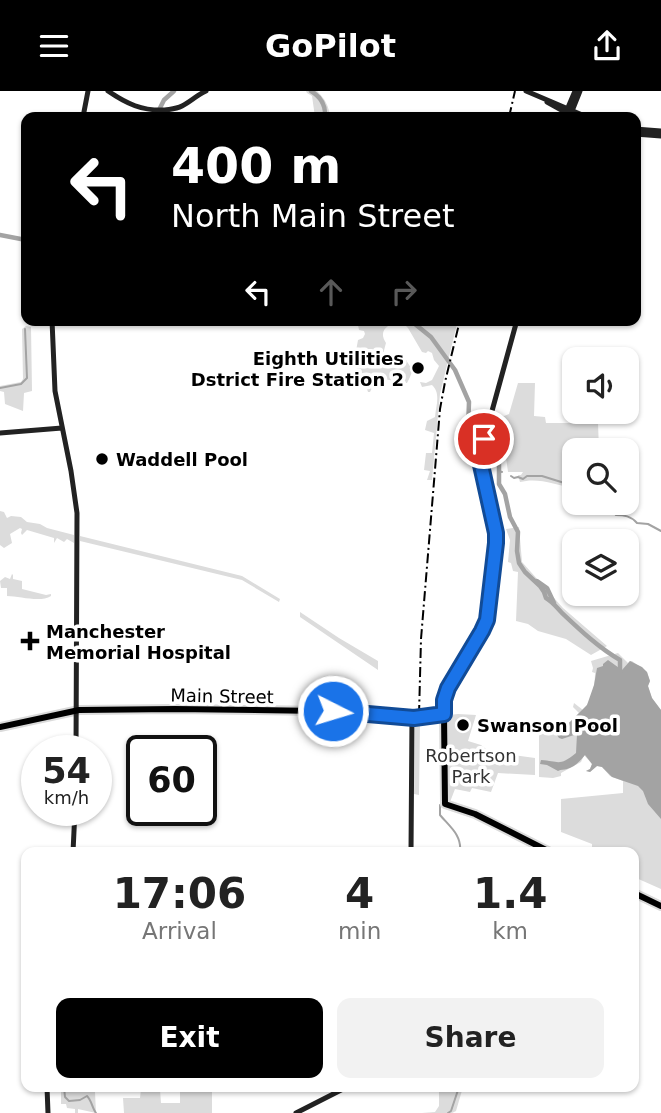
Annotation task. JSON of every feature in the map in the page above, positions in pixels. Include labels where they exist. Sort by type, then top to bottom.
[{"type":"main road","points":[[84,112],[88,91]]},
{"type":"main road","points":[[108,91],[129,104],[159,110],[181,106],[206,91]]},
{"type":"main road","points":[[526,91],[565,112]]},
{"type":"main road","points":[[570,112],[575,91]]},
{"type":"main road","points":[[570,112],[580,91]]},
{"type":"main road","points":[[641,132],[661,133]]},
{"type":"main road","points":[[52,326],[55,391],[73,478],[77,513],[76,735]]},
{"type":"main road","points":[[515,326],[482,448],[482,471],[496,537],[488,615],[484,628],[448,688],[444,700],[444,804],[473,813],[540,847]]},
{"type":"main road","points":[[0,432],[62,428]]},
{"type":"main road","name":"Main Street","points":[[0,727],[76,710],[324,711],[412,718],[444,714]]},
{"type":"main road","points":[[411,847],[412,718]]},
{"type":"main road","points":[[74,847],[75,826]]},
{"type":"main road","points":[[639,896],[661,907]]},
{"type":"main road","points":[[47,1092],[48,1113]]},
{"type":"main road","points":[[296,1113],[337,1092]]},
{"type":"green space","points":[[306,91],[317,91],[329,112],[314,112],[312,96]]},
{"type":"green space","points":[[358,326],[389,326],[383,332],[386,343],[385,363],[397,364],[404,356],[412,371],[407,383],[382,380],[370,392],[363,383],[355,385],[356,364],[350,362],[350,354],[356,351],[358,340],[365,334]]},
{"type":"green space","points":[[406,326],[457,326],[440,394],[432,480],[427,480],[430,471],[424,470],[426,453],[432,453],[434,433],[425,430],[427,421],[435,417],[437,396],[432,385],[422,387],[420,382],[432,380],[439,366],[432,353],[422,352]]},
{"type":"green space","points":[[31,327],[32,391],[24,393],[23,411],[5,404],[4,392],[0,391],[0,386],[21,382],[23,379],[22,329]]},
{"type":"green space","points":[[518,383],[535,383],[534,416],[545,417],[546,423],[598,424],[599,438],[562,438],[562,486],[540,481],[520,482],[518,475],[523,472],[508,472],[505,450],[487,438],[493,415],[509,414]]},
{"type":"green space","points":[[0,511],[4,512],[7,518],[21,517],[27,522],[74,535],[74,543],[57,538],[54,543],[54,538],[27,530],[22,535],[20,528],[10,534],[12,543],[4,548],[0,545]]},
{"type":"green space","points":[[519,527],[522,562],[563,608],[607,646],[591,655],[566,639],[516,621],[518,572],[513,571],[511,563],[508,562],[510,540],[506,529]]},
{"type":"green space","points":[[80,536],[242,576],[280,599],[279,602],[242,580],[80,541]]},
{"type":"green space","points":[[12,574],[13,579],[22,581],[22,589],[51,596],[36,599],[7,596],[7,588],[1,588],[0,581],[5,577],[10,579]]},
{"type":"green space","points":[[300,612],[378,661],[378,670],[300,617]]},
{"type":"green space","points":[[618,653],[628,663],[632,661],[647,672],[652,698],[661,710],[661,889],[639,879],[639,847],[592,847],[592,844],[561,832],[561,799],[623,793],[623,781],[610,776],[602,767],[597,766],[590,772],[586,771],[592,764],[584,755],[581,762],[561,773],[561,776],[539,777],[539,723],[556,725],[561,730],[579,713],[573,707],[574,703],[583,710],[594,688],[595,673],[592,672],[591,661]]},
{"type":"green space","name":"Robertson Park","points":[[458,714],[476,715],[468,741],[481,745],[496,757],[512,758],[513,755],[535,758],[535,775],[498,773],[491,792],[472,788],[470,792],[455,789],[450,802],[447,800],[447,717]]},
{"type":"green space","points":[[415,722],[420,723],[419,795],[414,794]]},
{"type":"green space","points":[[61,1092],[95,1092],[96,1113],[78,1109],[78,1113],[75,1113],[75,1109],[61,1104]]},
{"type":"green space","points":[[141,1092],[160,1092],[161,1103],[180,1103],[180,1092],[212,1092],[212,1113],[124,1113],[123,1098],[140,1098]]},
{"type":"green space","points":[[439,1092],[462,1092],[456,1111],[422,1113],[435,1112],[439,1106]]},
{"type":"shaded area","points":[[608,660],[622,670],[630,661],[642,667],[650,681],[648,686],[652,698],[661,710],[661,819],[638,786],[612,777],[602,767],[597,766],[590,772],[586,771],[592,764],[585,755],[573,767],[558,771],[540,764],[541,760],[562,762],[576,753],[577,734],[562,739],[557,735],[587,705],[597,668]]},
{"type":"waterway","points":[[158,112],[164,100],[174,91]]},
{"type":"waterway","points":[[311,91],[318,96],[325,112]]},
{"type":"waterway","points":[[0,235],[21,239]]},
{"type":"waterway","points":[[417,326],[431,337],[455,370],[469,402],[470,440],[499,457],[499,484],[518,532],[519,563],[540,586],[546,598],[590,638],[620,660],[620,672]]},
{"type":"waterway","points":[[0,388],[21,384],[27,378],[25,329]]},
{"type":"waterway","points":[[511,476],[523,479],[527,476],[542,476],[562,482]]},
{"type":"waterway","points":[[616,515],[627,516],[637,523],[648,524],[661,531]]},
{"type":"waterway","points":[[537,581],[547,588],[554,603]]},
{"type":"waterway","points":[[440,805],[440,815],[457,836],[460,847]]},
{"type":"waterway","points":[[64,1092],[69,1101],[87,1096],[96,1113]]},
{"type":"waterway","points":[[448,1113],[457,1092]]},
{"type":"railway","points":[[510,112],[515,91]]},
{"type":"railway","points":[[419,715],[421,639],[440,409],[459,326]]},
{"type":"place","name":"Eighth Utilities Dstrict Fire Station 2","points":[[418,368]]},
{"type":"place","name":"Waddell Pool","points":[[102,459]]},
{"type":"place","name":"Manchester Memorial Hospital","points":[[30,641]]},
{"type":"place","name":"Swanson Pool","points":[[463,725]]},
{"type":"route","points":[[333,711],[414,718],[444,714],[444,700],[448,688],[484,628],[488,615],[496,533],[481,465],[484,439]]}]
